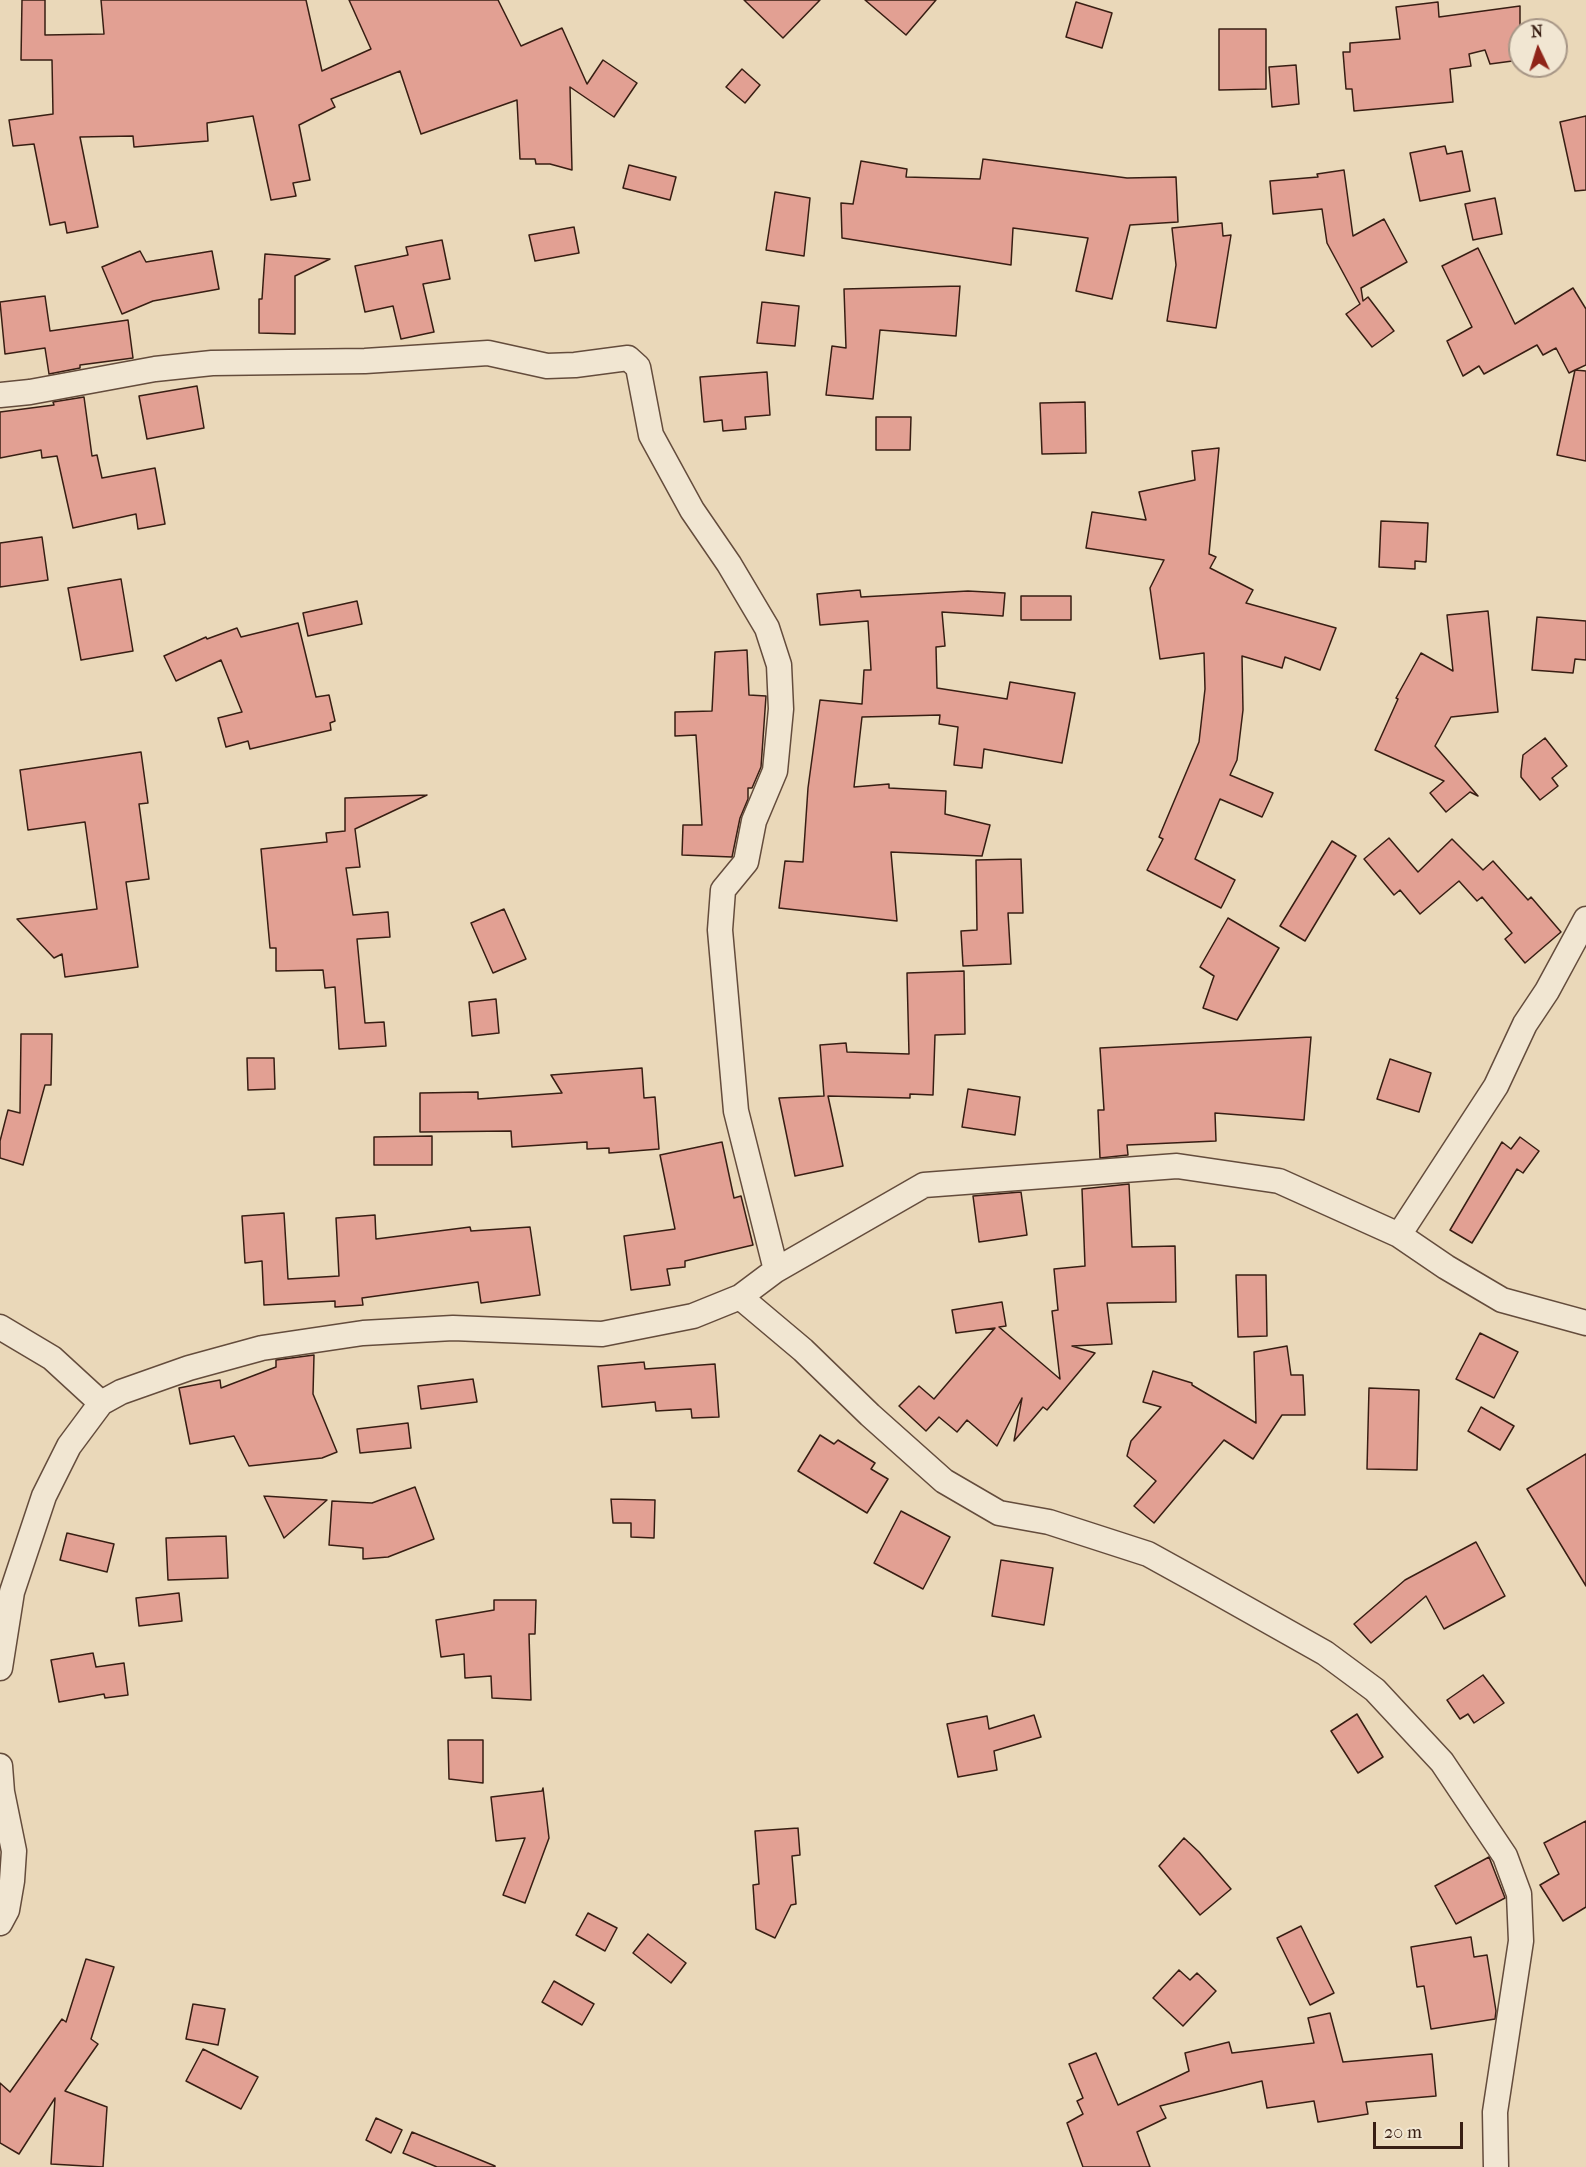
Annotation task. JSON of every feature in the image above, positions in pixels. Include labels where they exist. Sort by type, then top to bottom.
[{"type":"street","points":[[0,395],[30,392],[155,369],[212,363],[365,362],[489,353],[547,366],[628,358],[638,367],[651,435],[692,510],[729,564],[767,628],[779,665],[781,709],[775,771],[754,821],[746,862],[723,890],[720,930],[736,1111],[776,1270]]},
{"type":"street","points":[[1399,1235],[1496,1086],[1525,1024],[1547,991],[1586,919]]},
{"type":"street","points":[[0,1668],[12,1592],[44,1496],[69,1446],[101,1403],[121,1392],[189,1368],[262,1348],[363,1333],[453,1328],[602,1334],[693,1316],[740,1297],[776,1270],[924,1185],[1177,1166],[1279,1181],[1399,1235],[1446,1267],[1502,1300],[1586,1323]]},
{"type":"street","points":[[740,1297],[803,1350],[870,1415],[944,1481],[999,1513],[1049,1522],[1148,1554],[1325,1653],[1375,1690],[1442,1762],[1505,1856],[1519,1894],[1521,1941],[1495,2112],[1496,2167]]},
{"type":"street","points":[[0,1327],[52,1358],[101,1403]]},
{"type":"street","points":[[0,1766],[2,1792],[14,1851],[7,1910],[0,1923]]},
{"type":"building","points":[[22,0],[45,0],[45,35],[104,34],[101,0],[306,0],[322,71],[371,49],[349,0],[498,0],[521,46],[562,28],[587,84],[603,60],[637,83],[614,117],[570,87],[572,170],[550,164],[536,164],[535,159],[520,159],[517,100],[421,134],[400,71],[331,99],[335,107],[299,125],[310,180],[293,183],[296,196],[271,200],[253,116],[207,123],[208,141],[134,147],[133,136],[80,137],[98,227],[67,233],[65,222],[50,225],[34,144],[13,146],[9,120],[53,114],[52,60],[21,60]]},
{"type":"building","points":[[744,0],[820,0],[783,38]]},
{"type":"building","points":[[865,0],[936,0],[906,35]]},
{"type":"building","points":[[1076,2],[1112,13],[1102,48],[1066,37]]},
{"type":"building","points":[[1438,2],[1439,17],[1520,6],[1520,18],[1508,18],[1508,62],[1490,64],[1485,50],[1469,54],[1471,66],[1450,69],[1453,102],[1354,111],[1352,89],[1346,89],[1343,52],[1350,52],[1350,43],[1400,39],[1396,7]]},
{"type":"building","points":[[1219,29],[1266,29],[1266,89],[1219,90]]},
{"type":"building","points":[[1296,65],[1299,104],[1272,107],[1269,67]]},
{"type":"building","points":[[742,69],[760,85],[745,103],[726,87]]},
{"type":"building","points":[[1586,116],[1586,190],[1575,191],[1560,122]]},
{"type":"building","points":[[1445,146],[1447,154],[1462,151],[1470,191],[1420,201],[1410,153]]},
{"type":"building","points":[[983,159],[1127,178],[1176,177],[1178,222],[1130,225],[1112,299],[1076,291],[1088,238],[1013,228],[1011,265],[842,238],[841,203],[853,204],[861,161],[907,169],[906,177],[980,179]]},
{"type":"building","points":[[629,165],[676,177],[670,200],[623,188]]},
{"type":"building","points":[[1344,170],[1353,236],[1384,219],[1407,262],[1361,288],[1363,301],[1368,297],[1394,331],[1372,347],[1346,314],[1360,304],[1327,243],[1322,209],[1273,214],[1270,181],[1318,177],[1317,174]]},
{"type":"building","points":[[775,192],[810,198],[804,256],[766,250]]},
{"type":"building","points":[[1495,198],[1502,234],[1473,240],[1465,204]]},
{"type":"building","points":[[1222,223],[1223,236],[1231,235],[1216,328],[1167,321],[1176,265],[1172,228]]},
{"type":"building","points":[[574,227],[579,253],[535,261],[529,235]]},
{"type":"building","points":[[442,240],[450,279],[423,284],[434,332],[401,339],[393,306],[365,312],[355,266],[408,255],[406,247]]},
{"type":"building","points":[[1478,248],[1515,324],[1573,288],[1586,309],[1586,365],[1569,373],[1556,348],[1543,355],[1537,345],[1484,374],[1479,366],[1463,376],[1447,341],[1472,327],[1442,266]]},
{"type":"building","points":[[140,251],[146,262],[212,251],[219,289],[153,301],[122,314],[102,267]]},
{"type":"building","points":[[265,254],[330,259],[295,276],[295,334],[259,333],[259,299],[262,299]]},
{"type":"building","points":[[960,286],[956,336],[880,330],[873,399],[826,395],[832,346],[846,348],[844,289]]},
{"type":"building","points":[[45,296],[50,331],[128,320],[133,358],[80,365],[80,368],[49,374],[45,348],[5,354],[0,302]]},
{"type":"building","points":[[762,302],[799,306],[795,346],[757,343]]},
{"type":"building","points":[[1575,370],[1586,371],[1586,461],[1557,455]]},
{"type":"building","points":[[767,372],[770,415],[745,417],[746,429],[723,431],[722,420],[704,422],[700,377]]},
{"type":"building","points":[[197,386],[204,428],[147,439],[139,396]]},
{"type":"building","points":[[84,397],[92,456],[97,455],[102,478],[155,468],[165,524],[138,529],[136,514],[73,528],[57,456],[42,458],[41,450],[0,458],[0,412],[54,405],[53,402]]},
{"type":"building","points":[[1085,402],[1086,453],[1042,454],[1040,403]]},
{"type":"building","points":[[876,417],[911,417],[910,450],[876,450]]},
{"type":"building","points":[[1219,448],[1209,554],[1216,557],[1210,568],[1253,590],[1246,603],[1336,628],[1320,670],[1285,657],[1282,668],[1242,656],[1243,710],[1237,760],[1230,775],[1273,793],[1262,817],[1220,799],[1195,859],[1235,880],[1221,908],[1147,870],[1163,839],[1159,837],[1199,742],[1205,689],[1204,653],[1160,659],[1150,588],[1164,560],[1086,548],[1092,512],[1146,520],[1139,492],[1195,480],[1192,451]]},
{"type":"building","points":[[1381,521],[1428,523],[1426,562],[1415,561],[1415,569],[1379,567]]},
{"type":"building","points":[[42,537],[48,580],[0,587],[0,543]]},
{"type":"building","points":[[121,579],[133,651],[81,660],[68,588]]},
{"type":"building","points":[[860,590],[861,597],[968,591],[1005,593],[1003,616],[942,612],[945,646],[936,647],[937,688],[1007,699],[1010,682],[1075,693],[1062,763],[984,749],[982,768],[954,765],[958,727],[939,724],[940,715],[862,717],[854,787],[889,784],[889,788],[946,791],[945,814],[990,825],[982,856],[891,852],[897,921],[779,908],[785,861],[803,862],[808,788],[820,700],[862,704],[864,670],[871,670],[868,621],[820,625],[817,594]]},
{"type":"building","points":[[1021,596],[1071,596],[1071,620],[1021,620]]},
{"type":"building","points":[[357,601],[362,624],[308,636],[303,613]]},
{"type":"building","points":[[1488,611],[1498,712],[1451,717],[1435,746],[1478,796],[1470,792],[1446,812],[1430,793],[1444,781],[1375,750],[1398,699],[1396,698],[1421,653],[1453,671],[1447,615]]},
{"type":"building","points":[[1537,617],[1586,621],[1586,660],[1575,659],[1573,673],[1532,670]]},
{"type":"building","points":[[298,623],[316,697],[329,695],[335,721],[330,723],[331,730],[250,749],[248,741],[226,747],[218,718],[242,712],[221,660],[176,681],[164,656],[206,637],[207,639],[237,628],[241,637]]},
{"type":"building","points":[[747,650],[749,695],[766,696],[761,767],[752,788],[748,788],[748,799],[740,818],[732,857],[682,855],[683,825],[702,825],[696,735],[675,736],[675,712],[712,711],[715,652]]},
{"type":"building","points":[[1545,738],[1567,766],[1552,778],[1558,786],[1540,800],[1521,777],[1521,772],[1523,755]]},
{"type":"building","points":[[141,752],[148,803],[139,804],[149,879],[126,882],[138,967],[65,977],[62,954],[54,958],[17,919],[97,909],[85,822],[28,830],[20,770]]},
{"type":"building","points":[[427,795],[355,829],[360,867],[346,868],[353,915],[388,912],[390,937],[357,939],[365,1023],[384,1022],[386,1046],[339,1049],[335,987],[325,988],[323,970],[276,971],[276,948],[270,948],[261,849],[327,842],[326,833],[345,831],[345,798]]},
{"type":"building","points":[[1389,838],[1418,872],[1452,839],[1483,870],[1493,861],[1528,900],[1531,897],[1561,932],[1525,963],[1505,939],[1512,933],[1482,897],[1477,901],[1459,881],[1420,914],[1400,890],[1394,895],[1364,859]]},
{"type":"building","points":[[1332,841],[1356,856],[1305,941],[1280,926]]},
{"type":"building","points":[[1021,859],[1023,913],[1008,913],[1011,964],[963,966],[961,931],[977,930],[976,860]]},
{"type":"building","points":[[504,909],[526,959],[493,973],[471,923]]},
{"type":"building","points":[[1228,918],[1279,948],[1237,1020],[1203,1008],[1214,976],[1200,967]]},
{"type":"building","points":[[964,971],[965,1034],[935,1035],[933,1095],[910,1094],[910,1098],[828,1096],[843,1166],[795,1176],[779,1098],[824,1096],[820,1045],[846,1043],[847,1052],[909,1054],[907,973]]},
{"type":"building","points":[[496,999],[499,1033],[472,1036],[469,1002]]},
{"type":"building","points":[[21,1034],[52,1034],[51,1085],[45,1085],[23,1165],[0,1158],[0,1141],[8,1110],[20,1113]]},
{"type":"building","points":[[1311,1037],[1304,1120],[1215,1113],[1216,1141],[1127,1145],[1128,1155],[1100,1158],[1098,1110],[1104,1110],[1100,1048]]},
{"type":"building","points":[[247,1058],[274,1058],[275,1089],[248,1090]]},
{"type":"building","points":[[1390,1059],[1431,1073],[1419,1112],[1377,1099]]},
{"type":"building","points":[[642,1068],[644,1098],[655,1097],[659,1149],[609,1153],[609,1148],[587,1149],[587,1142],[512,1147],[511,1131],[420,1132],[420,1093],[478,1092],[478,1099],[562,1093],[551,1075]]},
{"type":"building","points":[[968,1089],[1020,1097],[1015,1135],[962,1127]]},
{"type":"building","points":[[432,1136],[432,1165],[374,1165],[374,1137]]},
{"type":"building","points":[[1520,1137],[1539,1151],[1523,1173],[1517,1169],[1472,1243],[1450,1230],[1502,1142],[1511,1149]]},
{"type":"building","points":[[722,1142],[734,1198],[741,1196],[753,1245],[685,1261],[685,1267],[667,1269],[670,1285],[631,1290],[624,1236],[675,1229],[660,1155]]},
{"type":"building","points":[[1129,1184],[1132,1247],[1175,1246],[1176,1302],[1107,1303],[1112,1344],[1072,1346],[1095,1353],[1047,1410],[1043,1407],[1014,1441],[1022,1398],[997,1446],[967,1420],[957,1432],[939,1417],[926,1431],[899,1406],[919,1386],[934,1399],[995,1328],[956,1333],[952,1310],[1002,1302],[1006,1326],[999,1327],[1060,1379],[1052,1311],[1058,1310],[1054,1269],[1085,1266],[1082,1189]]},
{"type":"building","points":[[1021,1192],[1027,1235],[979,1242],[973,1196]]},
{"type":"building","points":[[284,1213],[288,1279],[339,1276],[336,1218],[375,1215],[376,1239],[470,1227],[471,1231],[530,1227],[540,1295],[481,1303],[478,1282],[362,1298],[363,1305],[335,1307],[335,1301],[264,1305],[262,1261],[245,1263],[242,1216]]},
{"type":"building","points":[[1236,1275],[1266,1275],[1267,1336],[1238,1337]]},
{"type":"building","points":[[1480,1333],[1518,1352],[1494,1398],[1456,1379]]},
{"type":"building","points":[[1287,1346],[1291,1375],[1303,1375],[1305,1415],[1282,1415],[1253,1459],[1224,1440],[1154,1523],[1134,1506],[1156,1481],[1127,1456],[1131,1441],[1161,1407],[1143,1402],[1153,1371],[1192,1383],[1256,1423],[1254,1352]]},
{"type":"building","points":[[314,1355],[313,1394],[337,1452],[322,1458],[249,1466],[234,1436],[190,1444],[179,1388],[220,1380],[221,1388],[276,1367],[276,1360]]},
{"type":"building","points":[[644,1362],[645,1369],[715,1364],[719,1417],[692,1418],[691,1409],[656,1411],[655,1402],[602,1407],[598,1366]]},
{"type":"building","points":[[473,1379],[477,1402],[421,1409],[418,1386]]},
{"type":"building","points":[[1369,1388],[1419,1390],[1417,1470],[1367,1469]]},
{"type":"building","points":[[1481,1407],[1514,1426],[1500,1450],[1468,1431]]},
{"type":"building","points":[[408,1423],[411,1448],[360,1453],[357,1429]]},
{"type":"building","points":[[820,1435],[834,1444],[838,1440],[875,1463],[871,1469],[888,1479],[867,1513],[798,1471]]},
{"type":"building","points":[[1586,1454],[1586,1586],[1527,1489]]},
{"type":"building","points":[[415,1487],[434,1539],[388,1557],[363,1559],[363,1548],[329,1545],[332,1501],[372,1503]]},
{"type":"building","points":[[264,1496],[327,1500],[284,1538]]},
{"type":"building","points":[[611,1499],[655,1500],[654,1538],[631,1537],[631,1523],[613,1523]]},
{"type":"building","points":[[901,1511],[950,1537],[923,1589],[874,1563]]},
{"type":"building","points":[[67,1533],[114,1544],[107,1572],[60,1560]]},
{"type":"building","points":[[226,1536],[228,1578],[168,1580],[166,1538]]},
{"type":"building","points":[[1476,1542],[1505,1596],[1444,1629],[1426,1596],[1371,1643],[1354,1624],[1405,1580]]},
{"type":"building","points":[[1001,1560],[1053,1568],[1044,1625],[992,1616]]},
{"type":"building","points":[[179,1593],[182,1621],[139,1626],[136,1598]]},
{"type":"building","points":[[494,1600],[536,1600],[535,1634],[529,1634],[531,1700],[492,1698],[491,1676],[465,1678],[464,1654],[441,1657],[436,1620],[494,1610]]},
{"type":"building","points":[[93,1653],[96,1667],[124,1663],[128,1695],[105,1698],[104,1694],[59,1702],[51,1660]]},
{"type":"building","points":[[1483,1675],[1504,1703],[1474,1723],[1468,1714],[1460,1719],[1447,1700]]},
{"type":"building","points":[[1357,1714],[1383,1757],[1358,1773],[1331,1731]]},
{"type":"building","points":[[1034,1715],[1041,1737],[994,1751],[997,1770],[958,1777],[947,1724],[987,1716],[989,1729]]},
{"type":"building","points":[[448,1740],[483,1740],[483,1783],[449,1779]]},
{"type":"building","points":[[543,1788],[549,1838],[525,1903],[503,1895],[525,1838],[496,1841],[491,1797],[542,1791]]},
{"type":"building","points":[[1586,1821],[1586,1907],[1563,1921],[1540,1885],[1559,1874],[1544,1843]]},
{"type":"building","points":[[798,1828],[800,1855],[792,1856],[796,1904],[791,1905],[775,1938],[756,1929],[753,1885],[759,1884],[755,1831]]},
{"type":"building","points":[[1184,1838],[1231,1889],[1200,1915],[1159,1866]]},
{"type":"building","points":[[1489,1857],[1505,1898],[1456,1924],[1435,1886]]},
{"type":"building","points":[[588,1913],[617,1928],[605,1951],[576,1935]]},
{"type":"building","points":[[1301,1926],[1334,1993],[1310,2005],[1277,1938]]},
{"type":"building","points":[[648,1934],[686,1963],[671,1983],[633,1953]]},
{"type":"building","points":[[1471,1937],[1474,1957],[1487,1955],[1496,2011],[1495,2019],[1431,2029],[1424,1986],[1417,1987],[1411,1947]]},
{"type":"building","points":[[86,1959],[114,1967],[91,2039],[98,2044],[65,2091],[107,2107],[103,2167],[51,2164],[55,2098],[19,2154],[0,2143],[0,2083],[10,2092],[62,2019],[66,2022]]},
{"type":"building","points":[[1179,1970],[1190,1980],[1197,1973],[1216,1991],[1183,2026],[1153,1998]]},
{"type":"building","points":[[554,1981],[594,2004],[582,2025],[542,2002]]},
{"type":"building","points":[[193,2004],[225,2009],[218,2045],[186,2039]]},
{"type":"building","points":[[1330,2013],[1343,2062],[1432,2054],[1436,2096],[1366,2102],[1368,2114],[1318,2122],[1314,2101],[1267,2108],[1262,2081],[1160,2106],[1166,2118],[1137,2132],[1150,2167],[1083,2167],[1067,2123],[1083,2114],[1077,2101],[1083,2098],[1069,2064],[1096,2053],[1118,2105],[1189,2071],[1185,2053],[1229,2042],[1232,2053],[1314,2043],[1308,2018]]},
{"type":"building","points":[[203,2049],[258,2077],[241,2109],[186,2081]]},
{"type":"building","points":[[376,2118],[402,2130],[391,2153],[366,2140]]},
{"type":"building","points":[[412,2132],[495,2167],[437,2167],[403,2153]]}]
